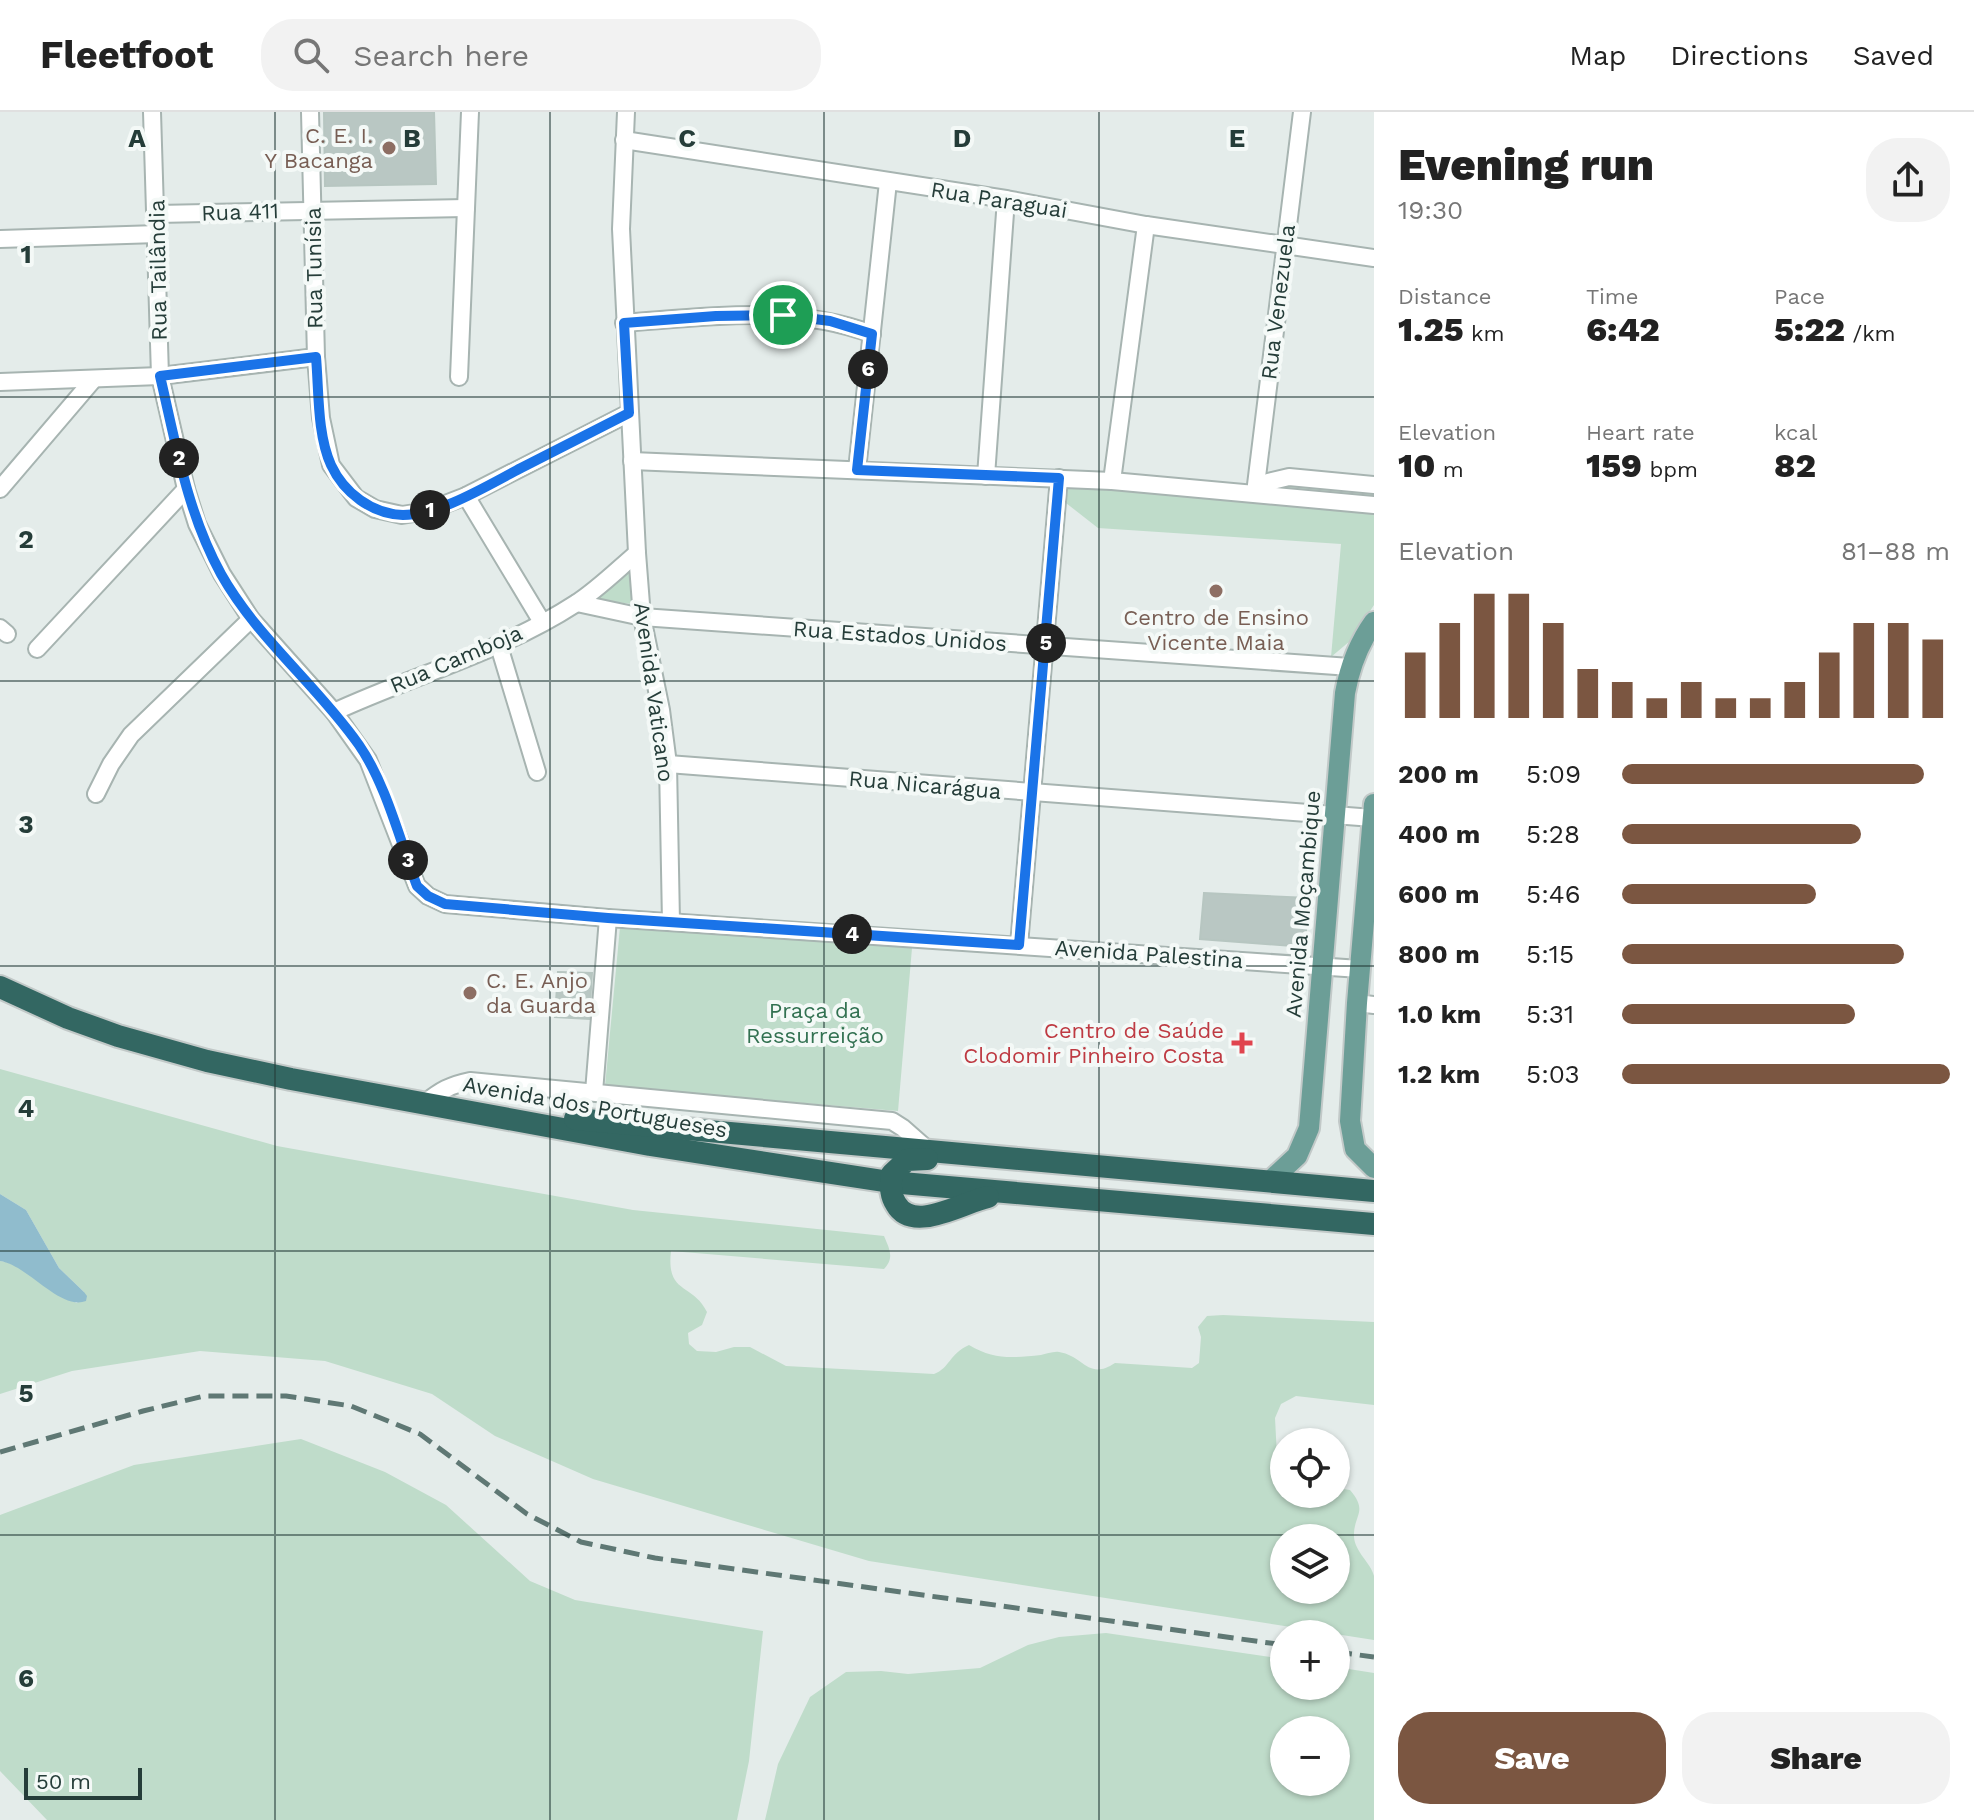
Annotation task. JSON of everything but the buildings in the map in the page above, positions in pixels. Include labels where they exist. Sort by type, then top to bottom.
[{"type":"highway","points":[[0,987],[106,1032],[207,1061],[436,1105]]},
{"type":"highway","name":"Avenida dos Portugueses","points":[[436,1105],[1374,1191]]},
{"type":"highway","name":"Avenida dos Portugueses","points":[[436,1105],[650,1145],[890,1182],[1374,1224]]},
{"type":"highway","points":[[1015,1193],[971,1201],[935,1216],[916,1217],[900,1210],[892,1195],[890,1182],[895,1169],[907,1160],[916,1158],[996,1166],[1047,1162]]},
{"type":"main road","name":"Avenida Moçambique","points":[[1269,1182],[1297,1156],[1309,1128],[1345,693],[1350,667],[1374,622]]},
{"type":"main road","points":[[1373,811],[1360,969],[1365,1004],[1350,1133],[1355,1149],[1374,1168]]},
{"type":"street","name":"Rua Tailândia","points":[[152,112],[160,376],[197,524],[222,574],[251,619],[334,712],[360,747],[376,775],[417,886]]},
{"type":"street","name":"Rua Tunísia","points":[[310,112],[316,357],[326,451],[341,481],[356,498],[375,509],[402,515],[427,511],[466,496],[629,413]]},
{"type":"street","points":[[459,377],[470,112]]},
{"type":"street","name":"Avenida Vaticano","points":[[626,112],[621,229],[624,323],[642,617],[661,710],[668,764],[671,922]]},
{"type":"street","name":"Rua Venezuela","points":[[1255,493],[1302,112]]},
{"type":"street","name":"Rua Paraguai","points":[[624,140],[1006,199],[1146,225],[1374,258]]},
{"type":"street","points":[[857,470],[888,182]]},
{"type":"street","points":[[986,476],[1006,199]]},
{"type":"street","name":"Rua 411","points":[[157,214],[466,208]]},
{"type":"street","points":[[1112,481],[1146,225]]},
{"type":"street","points":[[0,239],[158,234]]},
{"type":"street","points":[[624,323],[783,315],[830,321],[872,334]]},
{"type":"street","points":[[0,382],[160,376],[316,357]]},
{"type":"street","points":[[0,489],[93,380]]},
{"type":"street","points":[[632,461],[1112,481],[1374,505]]},
{"type":"street","points":[[1255,493],[1268,482],[1289,477],[1374,485]]},
{"type":"street","points":[[1019,945],[1059,478]]},
{"type":"street","points":[[37,649],[186,489]]},
{"type":"street","points":[[466,496],[542,622]]},
{"type":"street","name":"Rua Camboja","points":[[334,712],[409,679],[499,646],[577,603],[637,553]]},
{"type":"street","points":[[577,603],[642,617]]},
{"type":"street","name":"Rua Estados Unidos","points":[[642,617],[1350,667]]},
{"type":"street","points":[[96,794],[111,764],[131,735],[251,619]]},
{"type":"street","points":[[499,646],[537,772]]},
{"type":"street","name":"Rua Nicarágua","points":[[668,764],[1334,815],[1373,811]]},
{"type":"street","name":"Avenida Palestina","points":[[417,886],[428,896],[445,904],[608,918],[1360,969]]},
{"type":"street","points":[[594,1092],[608,918]]},
{"type":"street","points":[[436,1105],[441,1090],[470,1081],[594,1092],[892,1121],[928,1150]]},
{"type":"green space","points":[[1284,482],[1374,490],[1374,498],[1280,488]]},
{"type":"green space","points":[[1086,484],[1374,511],[1374,605],[1350,641],[1331,657],[1341,544],[1098,528],[1066,503],[1068,487]]},
{"type":"green space","points":[[635,565],[638,605],[596,599]]},
{"type":"green space","name":"Praça da Ressurreição","points":[[620,927],[912,948],[898,1111],[605,1086]]},
{"type":"green space","points":[[0,1069],[277,1146],[633,1210],[884,1236],[890,1257],[884,1269],[671,1251],[670,1265],[676,1282],[694,1296],[707,1312],[702,1325],[688,1333],[689,1344],[697,1351],[716,1352],[750,1347],[786,1366],[934,1374],[969,1345],[1004,1357],[1059,1352],[1098,1369],[1115,1363],[1192,1368],[1199,1363],[1201,1337],[1198,1327],[1207,1316],[1374,1322],[1374,1405],[1296,1396],[1281,1404],[1275,1418],[1276,1428],[1270,1428],[1270,1508],[1350,1508],[1350,1490],[1356,1497],[1359,1514],[1354,1537],[1374,1576],[1374,1640],[1350,1636],[1350,1620],[1270,1620],[1270,1624],[869,1561],[593,1479],[495,1436],[432,1394],[325,1361],[200,1351],[72,1371],[0,1394],[0,1261],[19,1268],[66,1299],[77,1303],[84,1292],[59,1268],[26,1210],[0,1194]]},
{"type":"green space","points":[[301,1439],[385,1472],[446,1505],[530,1581],[575,1600],[763,1631],[749,1761],[737,1820],[47,1820],[0,1771],[0,1515],[134,1465]]},
{"type":"green space","points":[[1106,1633],[1270,1657],[1270,1700],[1350,1700],[1350,1669],[1374,1673],[1374,1820],[765,1820],[778,1764],[810,1697],[846,1672],[908,1674],[980,1668],[1028,1645],[1059,1637]]},
{"type":"water","points":[[0,1194],[26,1210],[59,1268],[84,1292],[86,1301],[66,1300],[22,1270],[0,1261]]},
{"type":"railway","points":[[0,1452],[204,1396],[286,1396],[351,1406],[420,1434],[527,1514],[581,1542],[655,1558],[1270,1643]]},
{"type":"railway","points":[[1350,1654],[1374,1657]]},
{"type":"place","name":"C. E. I. Y Bacanga","points":[[389,148]]},
{"type":"place","name":"Centro de Ensino Vicente Maia","points":[[1216,591]]},
{"type":"place","name":"C. E. Anjo da Guarda","points":[[470,993]]},
{"type":"place","name":"Centro de Saúde Clodomir Pinheiro Costa","points":[[1242,1043]]},
{"type":"route","points":[[783,315],[830,321],[872,334],[857,470],[1059,478],[1019,945],[608,918],[435,901],[417,886],[376,775],[360,747],[334,712],[251,619],[222,574],[197,524],[186,489],[160,376],[316,357],[321,418],[331,465],[356,498],[375,509],[402,515],[427,511],[466,496],[629,413],[624,323],[783,315]]}]
